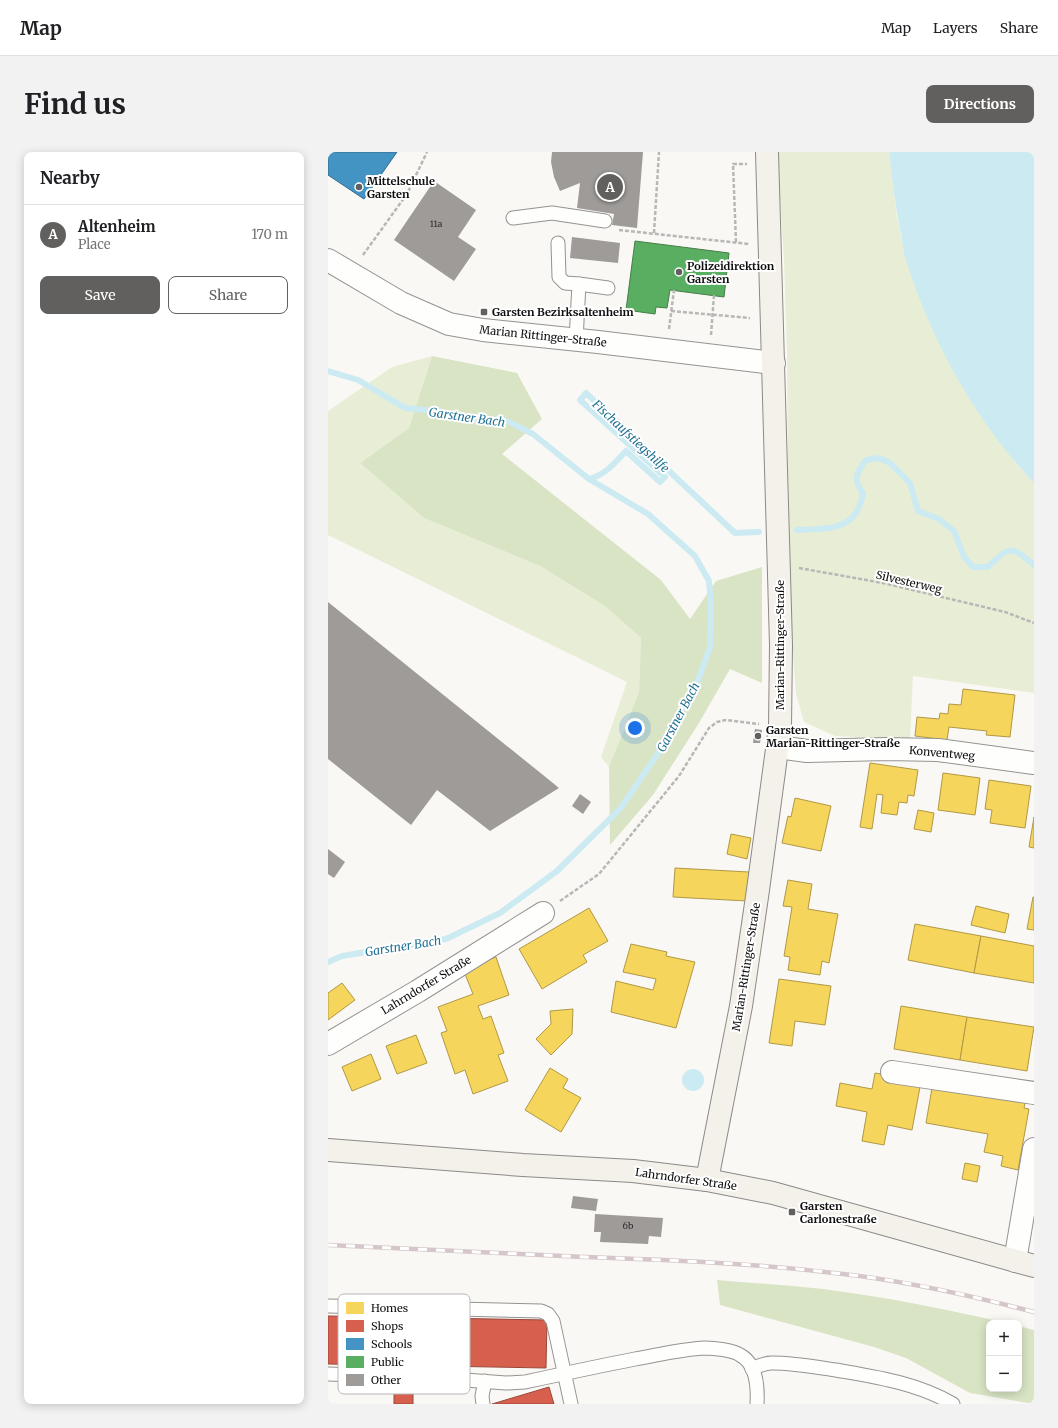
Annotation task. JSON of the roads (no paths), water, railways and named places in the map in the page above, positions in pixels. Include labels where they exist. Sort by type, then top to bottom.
[{"type":"street","name":"Marian-Rittinger-Straße","points":[[707,1180],[741,1006],[779,737],[781,645],[767,152]]},
{"type":"street","name":"Marian Rittinger-Straße","points":[[328,260],[401,303],[449,324],[483,330],[774,363]]},
{"type":"street","name":"Konventweg","points":[[779,737],[807,751],[886,749],[938,750],[1034,763]]},
{"type":"street","name":"Lahrndorfer Straße","points":[[328,1044],[418,991],[543,913]]},
{"type":"street","points":[[892,1072],[1034,1093]]},
{"type":"street","points":[[1024,1263],[1034,1149]]},
{"type":"street","name":"Lahrndorfer Straße","points":[[328,1150],[523,1165],[633,1171],[707,1180],[773,1193],[1024,1263]]},
{"type":"lane","points":[[513,218],[552,213],[605,221]]},
{"type":"lane","points":[[558,243],[560,277],[565,283],[608,288]]},
{"type":"lane","points":[[576,340],[580,284]]},
{"type":"lane","points":[[328,1306],[338,1306]]},
{"type":"lane","points":[[470,1309],[541,1311],[548,1314],[553,1321],[571,1404]]},
{"type":"lane","points":[[470,1380],[506,1383],[525,1382],[665,1353],[705,1348],[726,1350],[740,1354],[749,1362],[755,1374],[758,1390],[757,1404]]},
{"type":"lane","points":[[752,1369],[772,1362],[881,1378],[925,1390],[941,1396],[953,1404]]},
{"type":"lane","points":[[328,1374],[338,1374]]},
{"type":"lane","points":[[483,1404],[482,1396],[486,1381]]},
{"type":"water","points":[[889,152],[1034,152],[1034,483],[992,432],[974,406],[941,349],[905,257],[892,181]]},
{"type":"water","points":[[689,1069],[697,1069],[704,1076],[704,1084],[697,1091],[689,1091],[682,1084],[682,1076]]},
{"type":"waterway","name":"Garstner Bach","points":[[328,371],[358,380],[405,408],[437,411],[476,420],[507,421],[533,434],[589,479],[648,514],[695,556],[709,581],[711,604],[710,647],[695,689],[676,718],[661,749],[620,809],[557,871],[500,913],[446,939],[342,956],[328,962]]},
{"type":"waterway","name":"Fischaufstiegshilfe","points":[[589,479],[605,472],[626,451],[660,482],[665,477],[580,400],[586,393],[735,533],[759,532]]},
{"type":"waterway","name":"Fischaufstiegshilfe","points":[[797,530],[830,528],[848,521],[855,515],[860,506],[863,493],[857,480],[858,472],[866,460],[879,458],[890,463],[910,483],[918,511],[939,519],[954,531],[964,557],[973,567],[988,567],[1001,555],[1010,551],[1015,551],[1034,565]]},
{"type":"railway","points":[[328,1245],[741,1264],[859,1276],[910,1284],[960,1294],[1034,1312]]},
{"type":"place","name":"Mittelschule Garsten","points":[[359,187]]},
{"type":"place","name":"Altenheim","points":[[610,187]]},
{"type":"place","name":"Polizeidirektion Garsten","points":[[679,272]]},
{"type":"place","name":"Garsten Bezirksaltenheim","points":[[484,312]]},
{"type":"place","name":"Garsten Marian-Rittinger-Straße","points":[[758,736]]},
{"type":"place","name":"Garsten Carlonestraße","points":[[792,1212]]}]
